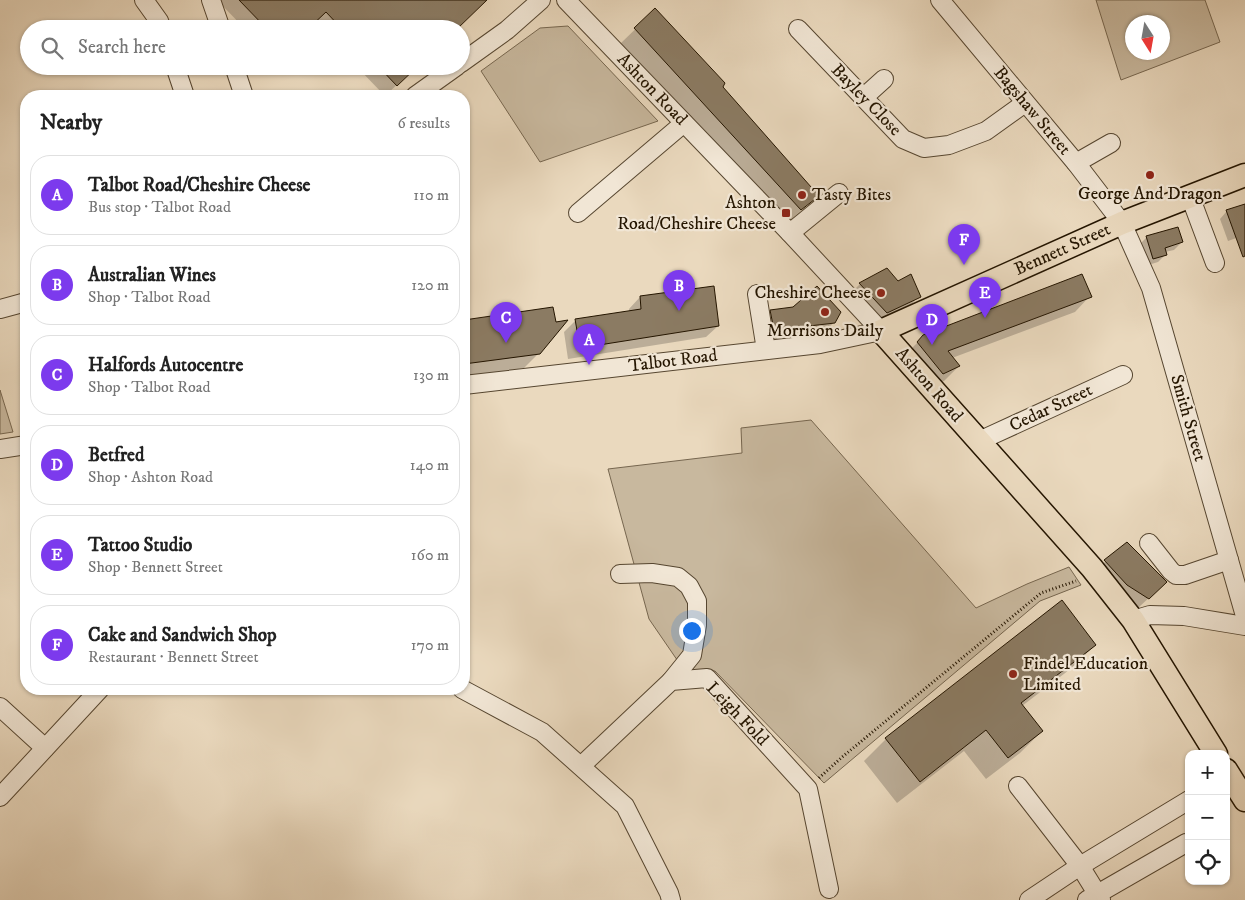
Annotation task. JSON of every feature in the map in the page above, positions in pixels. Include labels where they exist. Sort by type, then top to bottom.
[{"type":"main road","name":"Bennett Street","points":[[881,331],[1122,223],[1245,175]]},
{"type":"main road","name":"Ashton Road","points":[[881,331],[1092,568],[1133,620],[1214,750]]},
{"type":"main road","points":[[1230,778],[1245,800]]},
{"type":"street","points":[[144,0],[159,20]]},
{"type":"street","points":[[211,0],[218,20]]},
{"type":"street","points":[[470,57],[507,30],[542,0]]},
{"type":"street","name":"Ashton Road","points":[[566,0],[790,232],[881,331]]},
{"type":"street","name":"Bagshaw Street","points":[[940,0],[1076,163],[1122,223]]},
{"type":"street","name":"Bayley Close","points":[[798,29],[903,139],[924,148],[950,144],[986,131],[1025,103]]},
{"type":"street","points":[[178,75],[183,90]]},
{"type":"street","points":[[237,75],[242,90]]},
{"type":"street","points":[[423,90],[444,75]]},
{"type":"street","points":[[863,98],[884,79]]},
{"type":"street","points":[[578,213],[684,123]]},
{"type":"street","points":[[1076,163],[1111,143]]},
{"type":"street","points":[[790,232],[839,192]]},
{"type":"street","points":[[1190,196],[1215,263]]},
{"type":"street","name":"Smith Street","points":[[1122,223],[1151,288],[1245,616]]},
{"type":"street","points":[[757,294],[766,350]]},
{"type":"street","points":[[0,309],[20,304]]},
{"type":"street","name":"Talbot Road","points":[[470,384],[820,344],[881,331]]},
{"type":"street","name":"Cedar Street","points":[[979,441],[1123,375]]},
{"type":"street","points":[[0,449],[20,446]]},
{"type":"street","points":[[1150,543],[1176,575],[1185,575],[1229,560]]},
{"type":"street","points":[[581,766],[671,681],[692,654],[697,625],[697,601],[689,586],[678,577],[652,573],[620,574]]},
{"type":"street","points":[[1133,620],[1150,615],[1184,616],[1245,626]]},
{"type":"street","name":"Leigh Fold","points":[[671,681],[707,678],[808,789]]},
{"type":"street","points":[[470,693],[542,732],[625,806],[671,900]]},
{"type":"street","points":[[0,796],[94,695]]},
{"type":"street","points":[[0,707],[45,748]]},
{"type":"street","points":[[1018,786],[1080,866],[1095,898],[1185,844]]},
{"type":"street","points":[[808,789],[829,889]]},
{"type":"street","points":[[1028,900],[1185,802]]},
{"type":"path","points":[[808,789],[841,758],[1041,593],[1083,578],[1092,568]]},
{"type":"shaded area","points":[[1096,0],[1205,0],[1220,42],[1121,80]]},
{"type":"shaded area","points":[[568,26],[658,121],[540,162],[481,71],[540,28]]},
{"type":"shaded area","points":[[0,390],[13,432],[0,434]]},
{"type":"shaded area","points":[[811,420],[976,608],[1069,567],[1081,585],[1040,601],[824,783],[715,671],[684,670],[649,619],[608,469],[742,453],[741,428]]},
{"type":"building","points":[[239,0],[487,0],[466,20],[334,20],[326,12],[318,20],[258,20]]},
{"type":"building","points":[[655,8],[725,83],[723,87],[819,196],[801,210],[634,28]]},
{"type":"building","points":[[387,75],[409,75],[397,86]]},
{"type":"building","points":[[1245,204],[1245,256],[1243,257],[1226,210]]},
{"type":"building","points":[[1178,227],[1183,242],[1165,248],[1167,255],[1153,259],[1146,236]]},
{"type":"building","points":[[887,268],[898,281],[911,274],[921,297],[887,313],[859,283]]},
{"type":"building","points":[[1082,274],[1092,297],[948,351],[960,366],[943,374],[917,342],[923,335]]},
{"type":"building","points":[[714,286],[719,326],[580,348],[575,319],[641,309],[640,296]]},
{"type":"building","points":[[817,286],[841,312],[835,323],[774,330],[770,310],[793,307]]},
{"type":"building","points":[[553,307],[556,322],[568,320],[540,354],[470,363],[470,319]]},
{"type":"building","points":[[1127,542],[1167,582],[1149,599],[1127,585],[1104,560]]},
{"type":"building","name":"Findel Education Limited","points":[[1062,600],[1096,645],[1021,703],[1043,731],[1008,758],[986,730],[920,782],[885,738]]},
{"type":"place","name":"George And Dragon","points":[[1150,175]]},
{"type":"place","name":"Tasty Bites","points":[[802,195]]},
{"type":"place","name":"Ashton Road/Cheshire Cheese","points":[[786,213]]},
{"type":"place","name":"Cake and Sandwich Shop","points":[[964,265]]},
{"type":"place","name":"Cheshire Cheese","points":[[881,293]]},
{"type":"place","name":"Australian Wines","points":[[679,311]]},
{"type":"place","name":"Morrisons Daily","points":[[825,312]]},
{"type":"place","name":"Tattoo Studio","points":[[985,318]]},
{"type":"place","name":"Halfords Autocentre","points":[[506,343]]},
{"type":"place","name":"Betfred","points":[[932,345]]},
{"type":"place","name":"Talbot Road/Cheshire Cheese","points":[[589,365]]},
{"type":"place","name":"Findel Education Limited","points":[[1013,674]]}]
